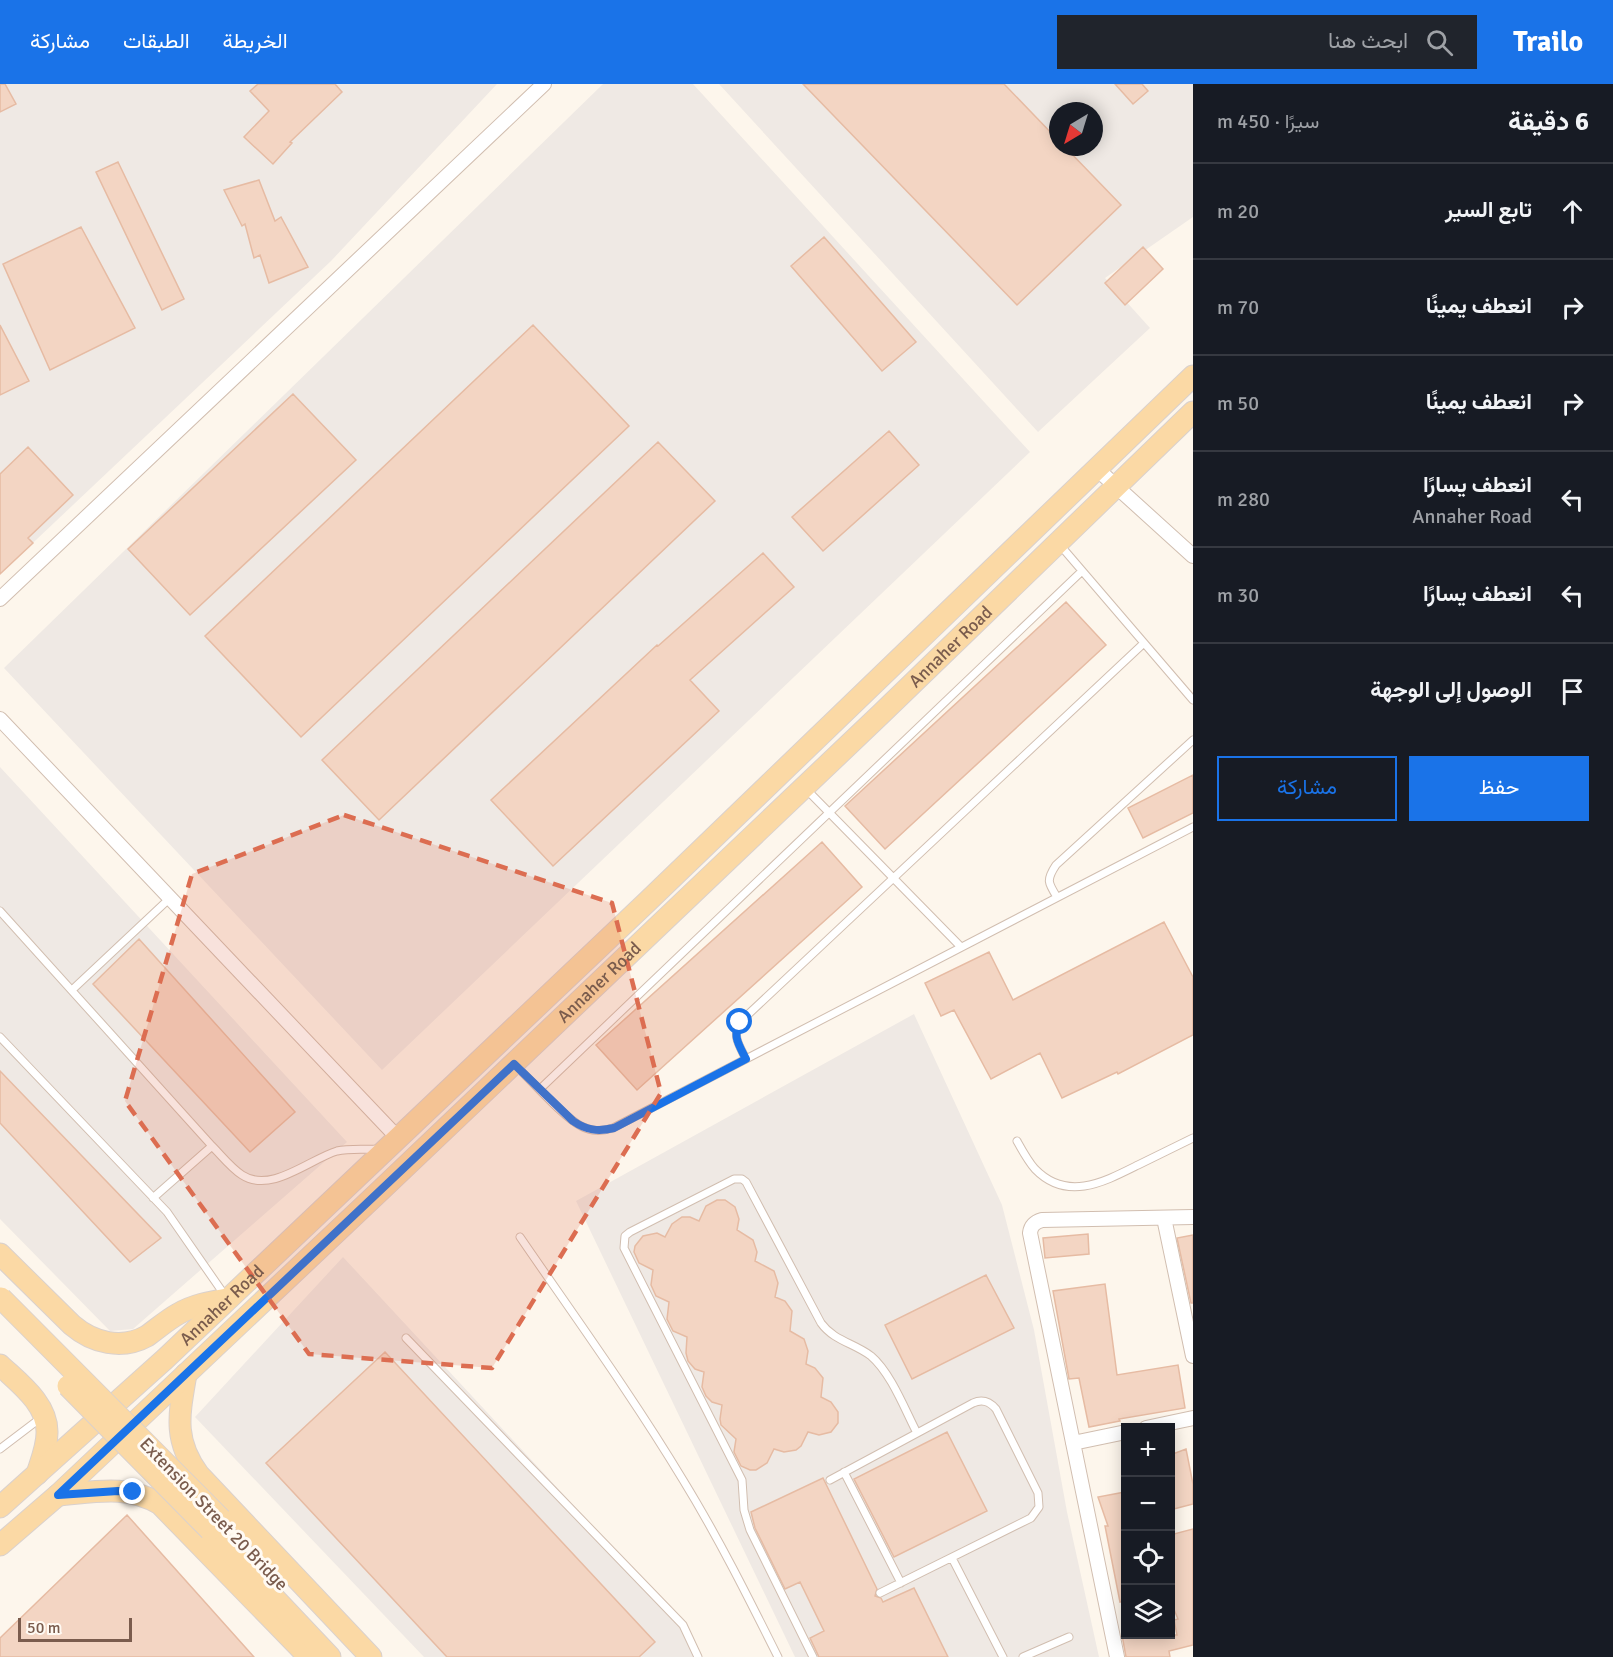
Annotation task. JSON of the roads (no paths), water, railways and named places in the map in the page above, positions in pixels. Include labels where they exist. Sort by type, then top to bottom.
[{"type":"main road","name":"Annaher Road","points":[[0,1507],[227,1299],[648,901],[1193,376]]},
{"type":"main road","name":"Annaher Road","points":[[0,1545],[58,1495],[514,1064],[1193,412]]},
{"type":"main road","points":[[0,1254],[72,1325],[101,1342],[135,1341],[177,1314],[193,1307],[227,1299]]},
{"type":"main road","name":"Extension Street 20 Bridge","points":[[0,1304],[215,1525],[351,1657]]},
{"type":"main road","points":[[0,1365],[32,1396],[44,1416],[47,1434],[36,1476]]},
{"type":"main road","points":[[186,1374],[179,1419],[183,1449],[190,1463],[371,1657]]},
{"type":"main road","points":[[58,1495],[133,1492],[147,1496],[160,1504],[309,1657]]},
{"type":"main road","name":"Extension Street 20 Bridge","points":[[215,1525],[330,1657]]},
{"type":"street","points":[[0,599],[544,84]]},
{"type":"street","points":[[1097,469],[1193,556]]},
{"type":"street","points":[[0,719],[170,898],[391,1143]]},
{"type":"street","points":[[1164,1218],[1193,1356]]},
{"type":"street","points":[[1117,1657],[1032,1245],[1031,1228],[1042,1220],[1193,1218]]},
{"type":"street","points":[[1170,1423],[1193,1418]]},
{"type":"street","points":[[1073,1443],[1121,1433]]},
{"type":"lane","points":[[1058,543],[1193,700]]},
{"type":"lane","points":[[540,1089],[1082,570]]},
{"type":"lane","points":[[746,1059],[735,1039],[735,1030],[740,1022],[1144,642]]},
{"type":"lane","points":[[1057,897],[1048,884],[1050,874],[1056,865],[1193,740]]},
{"type":"lane","points":[[804,787],[961,947]]},
{"type":"lane","points":[[514,1064],[582,1127],[603,1131],[614,1128],[1193,827]]},
{"type":"lane","points":[[72,990],[170,898]]},
{"type":"lane","points":[[0,911],[212,1146],[242,1176],[256,1180],[271,1180],[338,1151],[391,1143]]},
{"type":"lane","points":[[0,1037],[182,1231],[227,1299]]},
{"type":"lane","points":[[1017,1141],[1033,1167],[1041,1174],[1060,1184],[1082,1187],[1104,1182],[1193,1138]]},
{"type":"lane","points":[[153,1198],[212,1146]]},
{"type":"lane","points":[[813,1657],[750,1530],[744,1510],[742,1480],[624,1248],[625,1236],[734,1179],[742,1179],[746,1182],[821,1323],[834,1337],[861,1349],[877,1362],[917,1433]]},
{"type":"lane","points":[[520,1237],[655,1434],[684,1481],[722,1546],[778,1657]]},
{"type":"lane","points":[[406,1338],[683,1625],[698,1657]]},
{"type":"lane","points":[[830,1480],[973,1403],[983,1401],[996,1408],[1038,1493],[1039,1507],[1031,1518],[880,1593]]},
{"type":"lane","points":[[0,1449],[44,1416]]},
{"type":"lane","points":[[844,1472],[901,1583]]},
{"type":"lane","points":[[952,1558],[1003,1657]]},
{"type":"lane","points":[[1023,1657],[1069,1637]]}]
